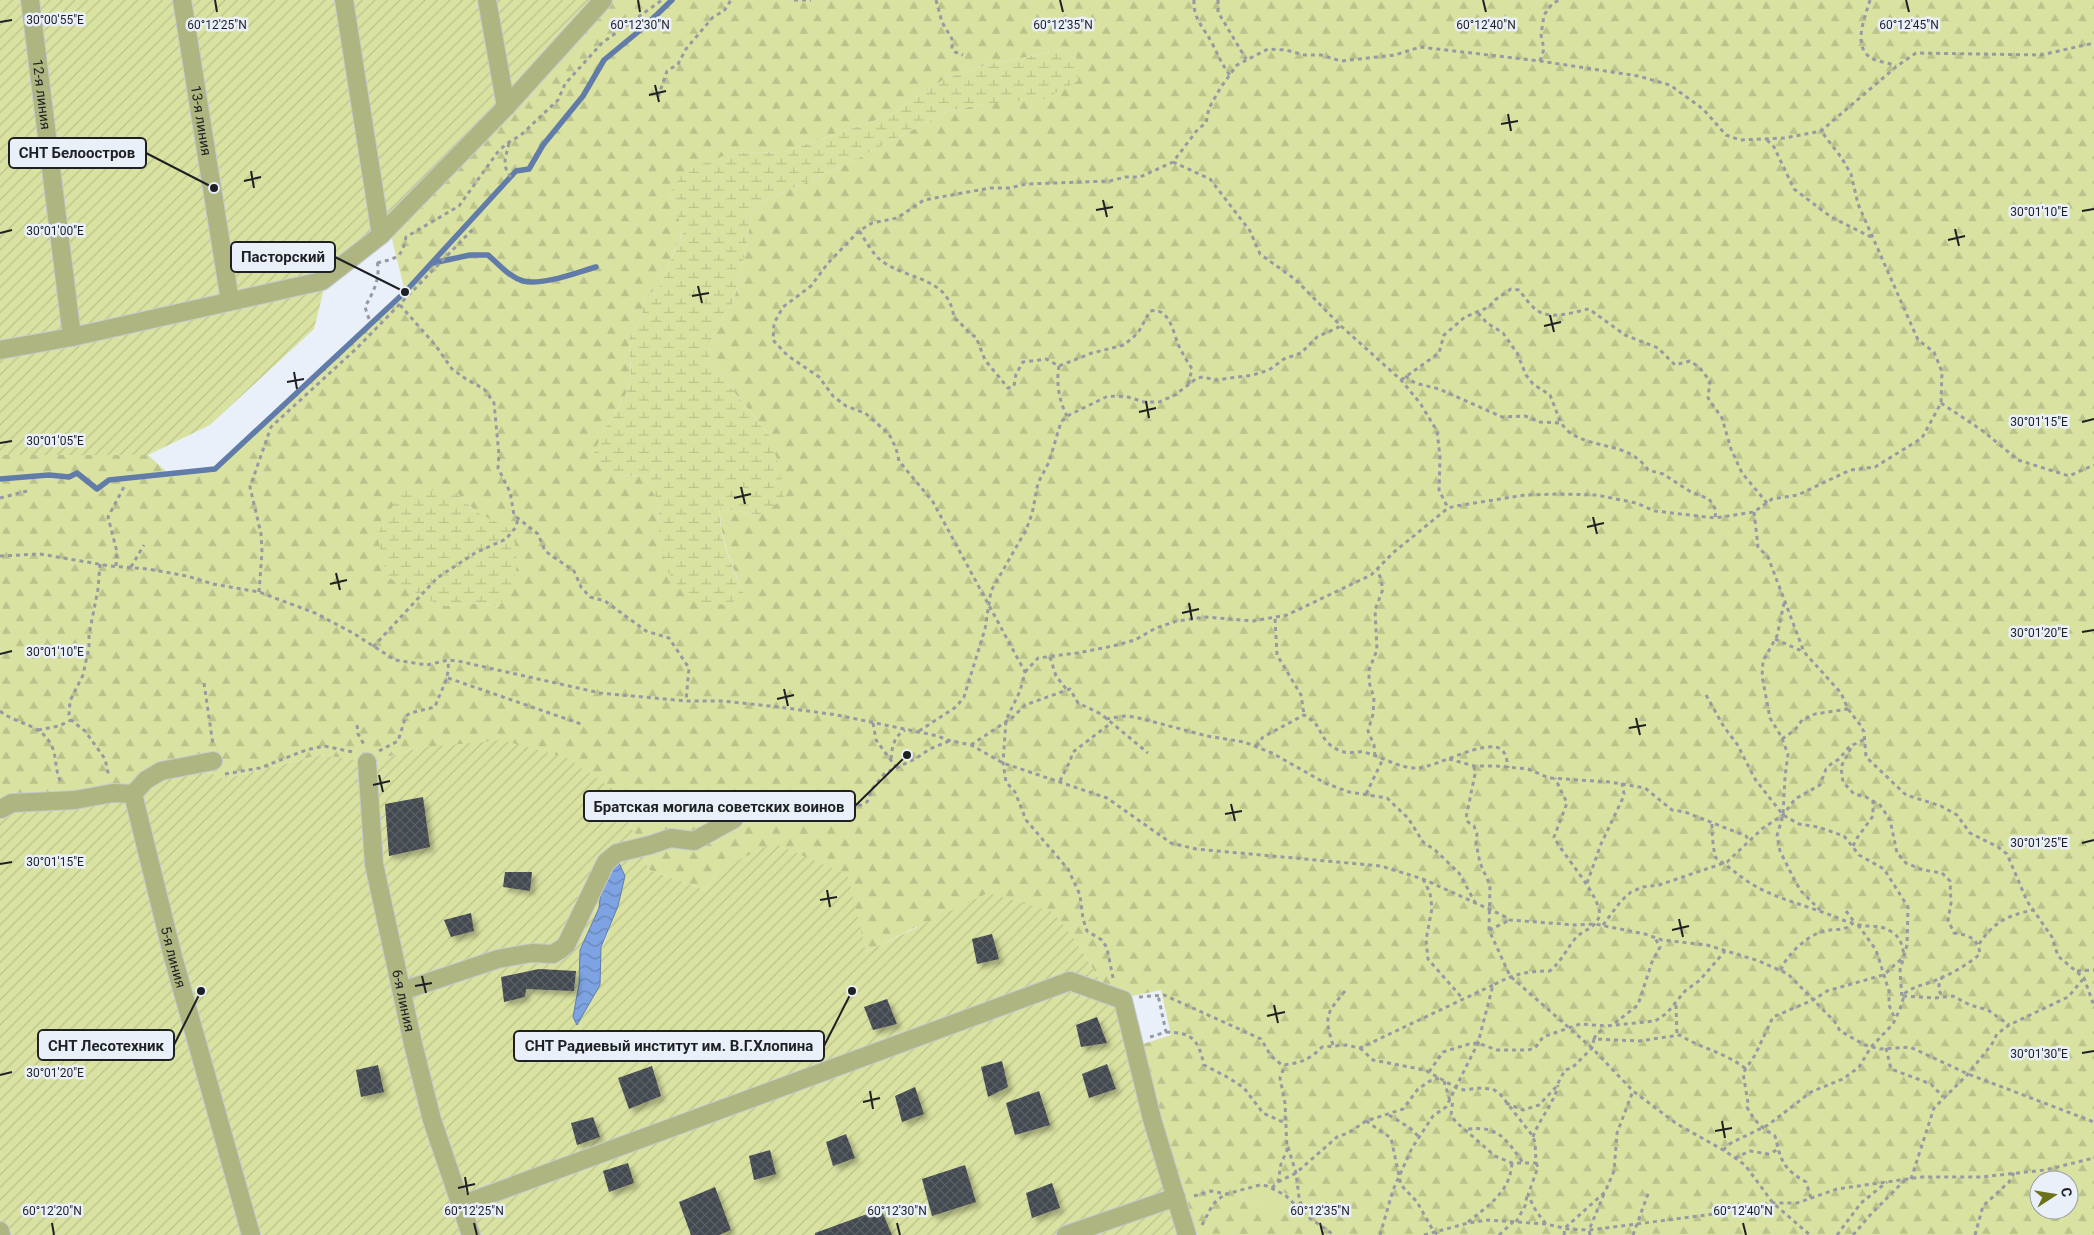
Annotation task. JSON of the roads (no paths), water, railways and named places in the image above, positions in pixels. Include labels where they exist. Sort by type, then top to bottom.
[{"type":"street","name":"12-я линия","points":[[30,0],[72,337]]},
{"type":"street","name":"13-я линия","points":[[182,0],[230,301]]},
{"type":"street","points":[[344,0],[381,235]]},
{"type":"street","points":[[487,0],[506,107]]},
{"type":"street","points":[[0,350],[72,337],[322,281],[381,235],[506,107],[603,0]]},
{"type":"street","name":"6-я линия","points":[[367,756],[374,864],[413,1044],[432,1120],[471,1235]]},
{"type":"street","points":[[1,809],[12,803],[75,800],[113,792],[133,794],[146,780],[160,771],[213,761]]},
{"type":"street","name":"5-я линия","points":[[133,794],[173,957],[251,1235]]},
{"type":"street","points":[[402,991],[498,959],[532,953],[553,954],[566,945],[606,862],[617,853],[650,846],[671,838],[694,841],[734,819]]},
{"type":"street","points":[[461,1205],[1070,981],[1122,1000],[1152,1119],[1187,1234]]},
{"type":"street","points":[[1066,1235],[1176,1197]]},
{"type":"street","points":[[0,1231],[1,1235]]},
{"type":"water","points":[[619,863],[625,876],[618,906],[601,947],[600,985],[577,1025],[573,1017],[579,984],[580,950],[599,908],[602,884],[611,865]]},
{"type":"waterway","points":[[0,479],[49,475],[69,477],[77,473],[97,489],[109,480],[215,469],[405,292],[516,171],[529,169],[543,145],[583,96],[604,60],[644,27],[672,0]]},
{"type":"waterway","points":[[433,263],[470,255],[488,255],[513,277],[531,282],[560,278],[596,267]]},
{"type":"place","name":"СНТ Белоостров","points":[[214,188]]},
{"type":"place","name":"Пасторский","points":[[405,292]]},
{"type":"place","name":"Братская могила советских воинов","points":[[907,755]]},
{"type":"place","name":"СНТ Лесотехник","points":[[201,991]]},
{"type":"place","name":"СНТ Радиевый институт им. В.Г.Хлопина","points":[[852,991]]}]
